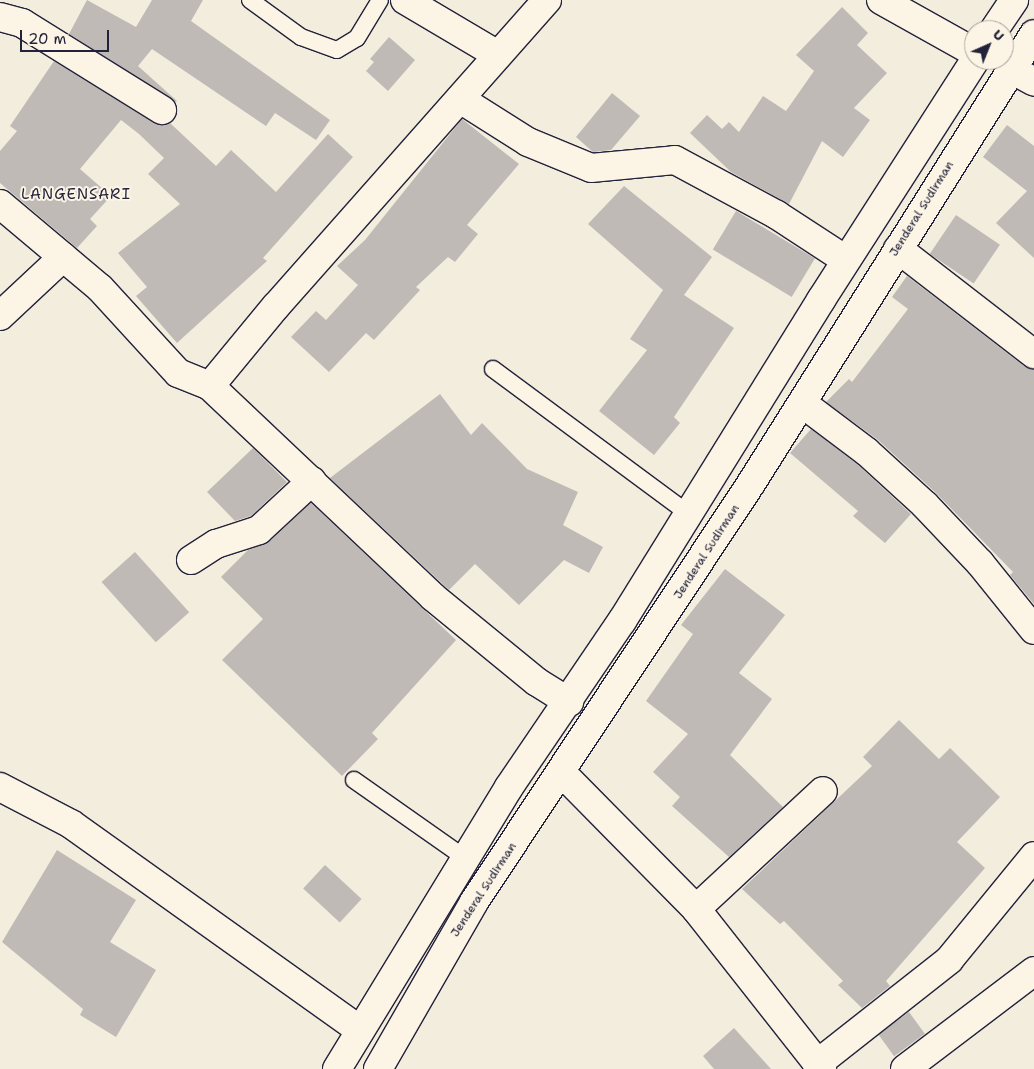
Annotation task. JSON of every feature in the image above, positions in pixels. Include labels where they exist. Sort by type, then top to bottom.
[{"type":"main road","points":[[405,0],[498,55]]},
{"type":"main road","points":[[210,386],[276,306],[547,0]]},
{"type":"main road","points":[[882,0],[964,46]]},
{"type":"main road","points":[[1001,20],[1014,0]]},
{"type":"main road","points":[[0,17],[22,23],[162,110]]},
{"type":"main road","name":"Jenderal Sudirman","points":[[378,1069],[474,902],[802,403],[898,249],[1023,76],[1034,34]]},
{"type":"main road","points":[[338,1069],[465,858],[690,515],[846,260],[969,70]]},
{"type":"main road","points":[[460,99],[528,142],[590,168],[675,160],[778,215],[846,260]]},
{"type":"main road","points":[[0,204],[100,288],[178,373],[210,386],[465,624],[568,702]]},
{"type":"main road","points":[[898,249],[1034,354]]},
{"type":"main road","points":[[0,316],[63,256]]},
{"type":"main road","points":[[802,403],[867,452],[925,505],[980,563],[1034,630]]},
{"type":"main road","points":[[191,560],[216,544],[259,530],[312,481]]},
{"type":"main road","points":[[561,772],[696,909],[819,1066],[949,960],[1034,856]]},
{"type":"main road","points":[[0,787],[71,824],[360,1030]]},
{"type":"main road","points":[[696,909],[823,790]]},
{"type":"main road","points":[[905,1069],[1034,970]]},
{"type":"lane","points":[[250,0],[301,37],[337,50],[357,38],[380,0]]},
{"type":"lane","points":[[493,369],[690,515]]},
{"type":"lane","points":[[354,780],[465,858]]},
{"type":"building","points":[[87,0],[136,27],[152,0],[203,0],[191,21],[330,120],[316,140],[275,113],[266,126],[152,49],[138,66],[176,102],[69,34]]},
{"type":"building","points":[[842,7],[868,33],[857,45],[887,73],[854,108],[870,120],[843,157],[822,141],[789,204],[731,172],[690,133],[707,115],[722,129],[729,122],[739,132],[763,96],[786,111],[814,71],[796,55]]},
{"type":"building","points":[[389,37],[415,60],[388,91],[366,71],[374,62],[370,59]]},
{"type":"building","points":[[54,61],[154,123],[170,123],[216,166],[231,150],[276,192],[328,134],[353,157],[263,258],[267,261],[177,343],[136,296],[147,287],[118,253],[180,204],[148,174],[164,158],[139,134],[121,120],[80,169],[111,196],[90,219],[97,226],[77,248],[0,183],[0,151],[17,131],[10,126]]},
{"type":"building","points":[[612,93],[640,116],[611,150],[593,152],[576,137]]},
{"type":"building","points":[[462,119],[519,164],[467,225],[478,234],[455,262],[448,257],[416,287],[420,290],[374,340],[366,333],[329,372],[291,337],[316,311],[326,320],[358,285],[337,266],[365,240]]},
{"type":"building","points":[[1007,125],[1034,146],[1034,258],[996,223],[1027,191],[983,157]]},
{"type":"building","points":[[624,186],[712,257],[684,295],[734,328],[674,417],[680,423],[654,455],[599,411],[647,350],[630,339],[663,290],[588,224]]},
{"type":"building","points":[[736,211],[815,258],[792,297],[713,250]]},
{"type":"building","points":[[956,215],[1000,245],[974,284],[930,254]]},
{"type":"building","points":[[907,276],[1024,366],[1034,369],[1034,604],[1010,575],[1013,572],[936,493],[878,440],[826,402],[849,379],[852,382],[908,309],[892,297]]},
{"type":"building","points":[[440,394],[471,435],[482,423],[527,469],[578,492],[563,525],[603,547],[589,573],[564,560],[519,605],[475,564],[449,590],[330,478]]},
{"type":"building","points":[[811,429],[857,464],[911,514],[885,543],[853,516],[858,511],[790,453]]},
{"type":"building","points":[[253,448],[287,482],[251,516],[235,521],[207,492]]},
{"type":"building","points":[[311,503],[456,640],[372,733],[378,739],[342,776],[222,660],[263,619],[221,577],[248,550],[270,541]]},
{"type":"building","points":[[135,552],[189,612],[156,642],[102,582]]},
{"type":"building","points":[[725,569],[785,615],[739,673],[772,699],[730,755],[783,807],[729,857],[672,806],[680,797],[653,772],[688,734],[646,701],[693,634],[681,625]]},
{"type":"building","points":[[899,720],[939,759],[950,748],[1000,797],[957,842],[985,868],[886,981],[890,986],[862,1008],[838,985],[843,981],[784,921],[780,924],[742,889],[872,766],[863,757]]},
{"type":"building","points":[[57,850],[136,900],[110,942],[156,970],[116,1037],[80,1015],[83,1009],[2,942]]},
{"type":"building","points":[[325,865],[362,899],[340,923],[303,888]]},
{"type":"building","points":[[909,1012],[925,1034],[894,1056],[878,1034]]},
{"type":"building","points":[[734,1028],[771,1069],[714,1069],[703,1056]]},
{"type":"district","name":"LANGENSARI","points":[[76,195]]}]
